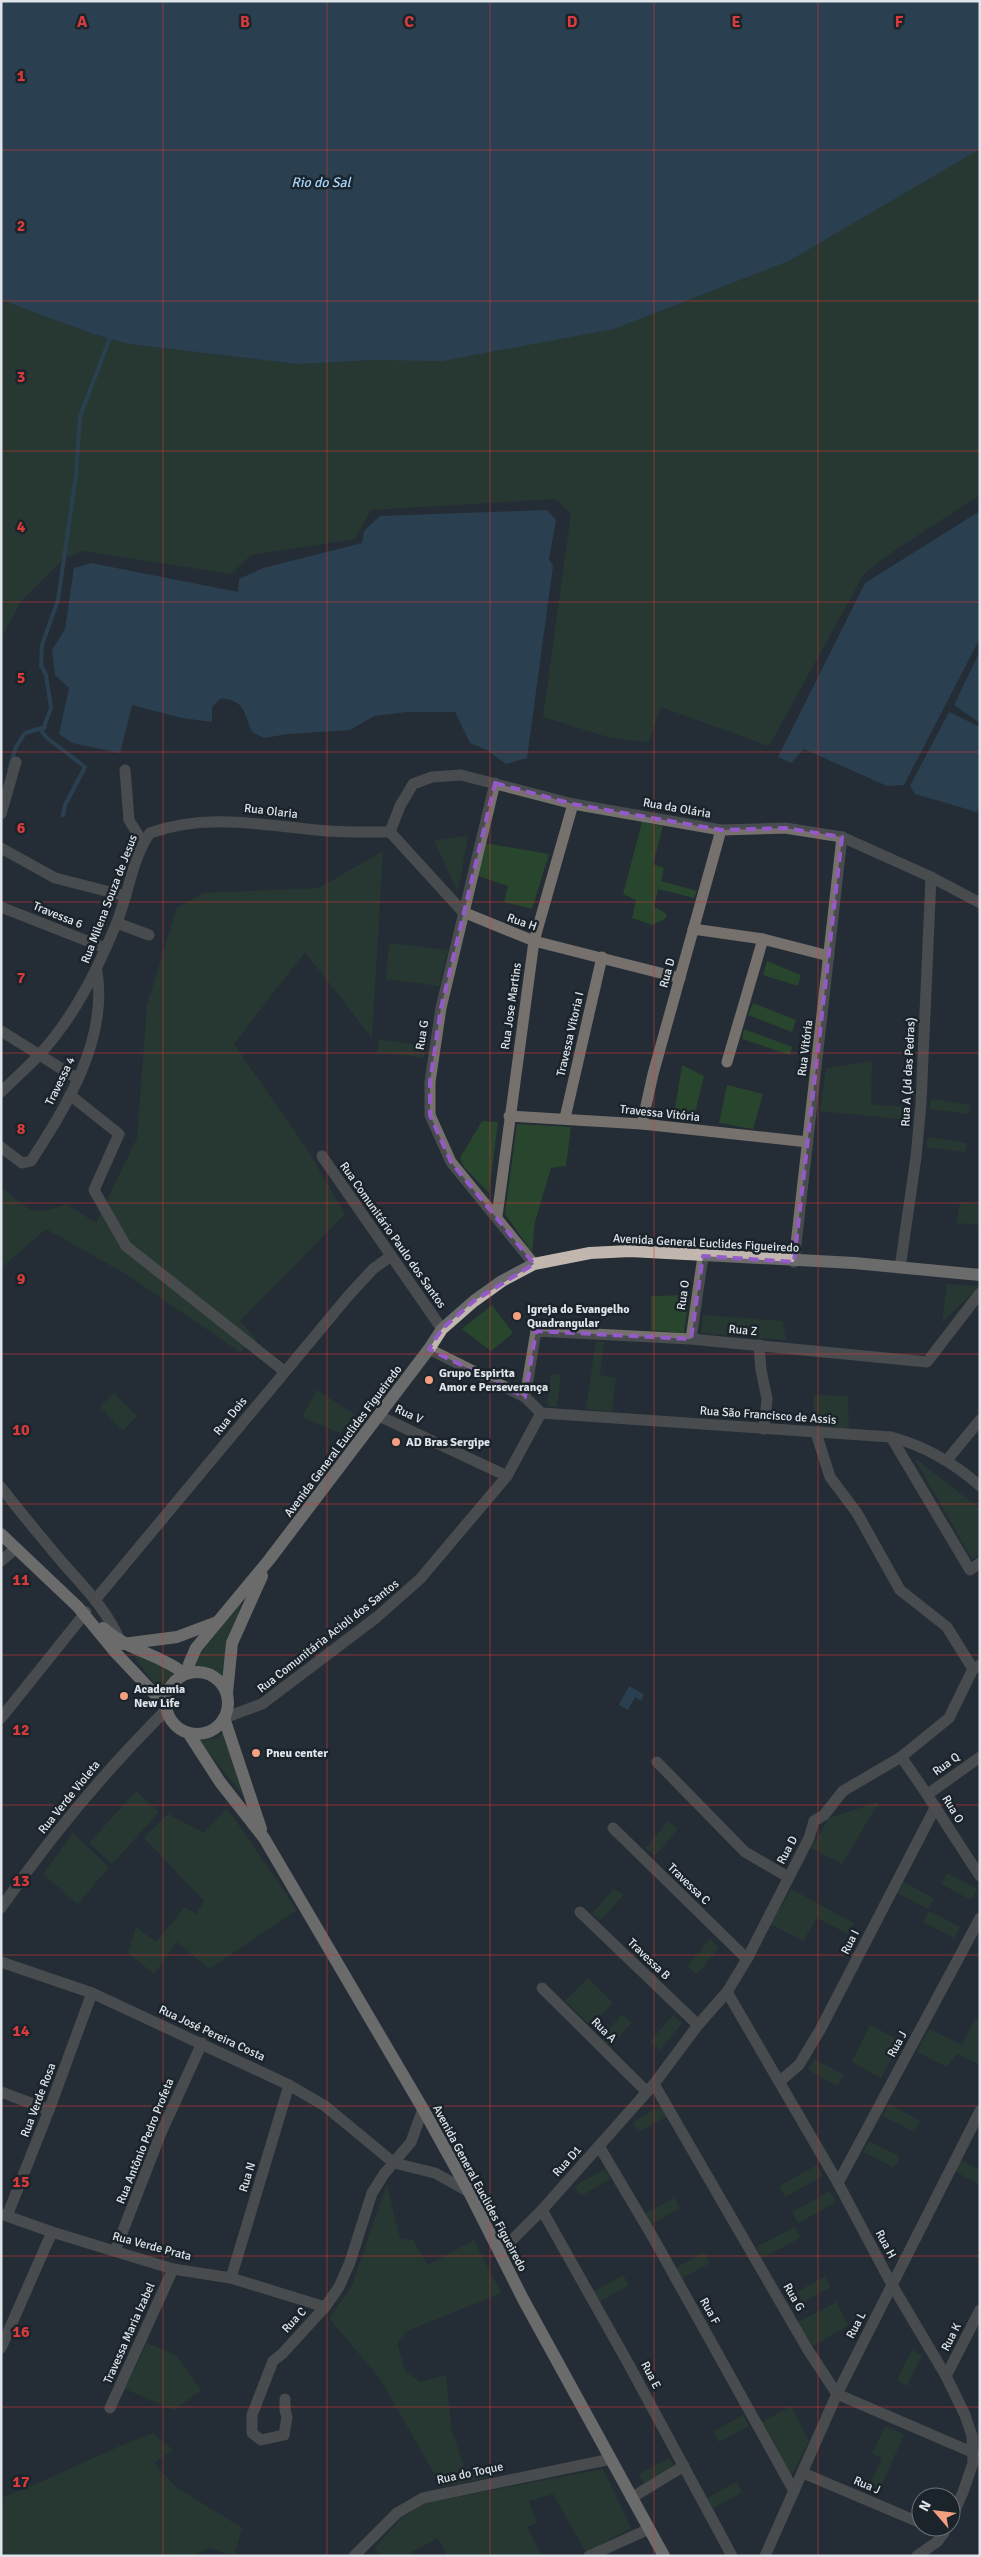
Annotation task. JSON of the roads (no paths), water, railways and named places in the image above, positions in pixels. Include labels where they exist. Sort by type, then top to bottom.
[{"type":"main road","name":"Avenida General Euclides Figueiredo","points":[[187,1673],[191,1658],[217,1622],[270,1560],[429,1350],[442,1328],[490,1289],[534,1264],[609,1251],[900,1268],[980,1275]]},
{"type":"main road","points":[[1,1534],[83,1611],[121,1643],[172,1664],[187,1673]]},
{"type":"main road","name":"Avenida General Euclides Figueiredo","points":[[226,1693],[232,1644],[246,1608],[270,1560]]},
{"type":"main road","points":[[83,1611],[166,1708],[174,1725],[189,1734],[209,1732],[224,1718],[228,1706],[222,1684],[208,1673],[187,1673],[178,1678],[168,1690],[166,1708]]},
{"type":"main road","points":[[121,1643],[177,1637],[217,1622]]},
{"type":"main road","name":"Avenida General Euclides Figueiredo","points":[[224,1718],[264,1838]]},
{"type":"main road","name":"Avenida General Euclides Figueiredo","points":[[189,1734],[220,1782],[264,1838],[423,2109],[631,2498],[664,2556]]},
{"type":"street","points":[[1,814],[16,762]]},
{"type":"street","points":[[125,770],[129,820],[144,843]]},
{"type":"street","name":"Rua da Olária","points":[[390,832],[405,796],[418,781],[432,777],[461,775],[495,782],[573,804],[721,830],[785,828],[842,837],[931,877],[980,903]]},
{"type":"street","name":"Rua G","points":[[495,782],[443,998],[430,1082],[430,1115],[451,1162],[497,1216],[534,1264]]},
{"type":"street","name":"Rua Jose Martins","points":[[497,1216],[534,941],[573,804]]},
{"type":"street","name":"Rua Olaria","points":[[150,833],[198,822],[223,821],[247,821],[334,832],[390,832]]},
{"type":"street","name":"Rua D","points":[[642,1124],[721,830]]},
{"type":"street","name":"Rua H","points":[[390,832],[463,912],[488,924],[534,941],[680,978]]},
{"type":"street","name":"Rua Milena Souza de Jesus","points":[[1,1092],[40,1054],[72,1013],[97,971],[117,923],[144,843],[150,833]]},
{"type":"street","name":"Rua Vitória","points":[[794,1262],[842,837]]},
{"type":"street","points":[[1,848],[55,878],[126,896]]},
{"type":"street","name":"Rua A (Jd das Pedras)","points":[[900,1268],[916,1157],[921,1103],[931,877]]},
{"type":"street","name":"Travessa 6","points":[[1,907],[105,948]]},
{"type":"street","points":[[117,923],[149,936]]},
{"type":"street","points":[[694,929],[763,939],[829,956]]},
{"type":"street","points":[[727,1062],[763,939]]},
{"type":"street","name":"Travessa Vitoria I","points":[[565,1118],[602,957]]},
{"type":"street","name":"Travessa 4","points":[[1,1147],[22,1163],[29,1163],[70,1095],[78,1079],[100,1011],[97,971]]},
{"type":"street","points":[[1,1031],[78,1079]]},
{"type":"street","points":[[70,1095],[119,1134],[94,1190],[126,1246],[284,1371]]},
{"type":"street","name":"Travessa Vitória","points":[[509,1116],[642,1124],[808,1142]]},
{"type":"street","name":"Rua Comunitário Paulo dos Santos","points":[[322,1156],[442,1328]]},
{"type":"street","name":"Rua Dois","points":[[95,1600],[284,1371],[362,1280],[391,1256]]},
{"type":"street","name":"Rua O","points":[[691,1339],[703,1256]]},
{"type":"street","name":"Rua Z","points":[[525,1397],[536,1331],[691,1339],[927,1362],[980,1293]]},
{"type":"street","points":[[759,1345],[767,1399],[764,1429]]},
{"type":"street","points":[[429,1350],[525,1397],[541,1413]]},
{"type":"street","name":"Rua São Francisco de Assis","points":[[541,1413],[892,1437],[914,1444],[947,1460],[980,1486]]},
{"type":"street","name":"Rua Comunitária Acioli dos Santos","points":[[224,1718],[262,1704],[377,1617],[432,1567],[508,1476],[541,1413]]},
{"type":"street","name":"Rua V","points":[[379,1416],[508,1476]]},
{"type":"street","points":[[947,1460],[980,1420]]},
{"type":"street","points":[[816,1432],[830,1477],[857,1513],[900,1590],[947,1627],[976,1667]]},
{"type":"street","points":[[892,1437],[970,1570],[980,1562]]},
{"type":"street","points":[[1,1487],[33,1528],[95,1600],[111,1621],[121,1643]]},
{"type":"street","points":[[1,1562],[16,1548]]},
{"type":"street","points":[[1,1718],[83,1611]]},
{"type":"street","name":"Rua D","points":[[650,2088],[698,2025],[727,1992],[747,1959],[809,1838],[814,1821],[824,1815],[843,1791],[900,1757],[949,1718],[976,1667]]},
{"type":"street","name":"Rua Verde Violeta","points":[[1,1908],[41,1852],[105,1773],[166,1708]]},
{"type":"street","name":"Rua O","points":[[900,1757],[928,1794],[935,1808],[980,1876]]},
{"type":"street","name":"Rua Q","points":[[928,1794],[980,1757]]},
{"type":"street","points":[[657,1762],[745,1852],[788,1877]]},
{"type":"street","name":"Rua I","points":[[780,2081],[798,2065],[820,2030],[935,1808]]},
{"type":"street","name":"Travessa C","points":[[612,1828],[747,1959]]},
{"type":"street","name":"Travessa B","points":[[580,1912],[698,2025]]},
{"type":"street","name":"Rua J","points":[[838,2182],[980,1918]]},
{"type":"street","name":"Rua José Pereira Costa","points":[[1,1962],[92,1993],[289,2085],[325,2106],[394,2163],[434,2173],[469,2192]]},
{"type":"street","name":"Rua A","points":[[542,1988],[650,2088]]},
{"type":"street","name":"Rua H","points":[[727,1992],[838,2182],[892,2284],[946,2376],[970,2429],[974,2453],[970,2472],[961,2494]]},
{"type":"street","name":"Rua Verde Rosa","points":[[4,2215],[49,2110],[92,1993]]},
{"type":"street","name":"Rua Antônio Pedro Profeta","points":[[115,2251],[161,2133],[202,2043]]},
{"type":"street","name":"Rua N","points":[[231,2278],[289,2085]]},
{"type":"street","name":"Rua G","points":[[650,2088],[808,2350],[837,2394]]},
{"type":"street","name":"Rua D1","points":[[500,2253],[542,2210],[650,2088]]},
{"type":"street","points":[[1,2092],[49,2110]]},
{"type":"street","points":[[394,2163],[413,2139],[423,2109]]},
{"type":"street","name":"Rua L","points":[[765,2556],[837,2394],[980,2111]]},
{"type":"street","name":"Rua F","points":[[599,2146],[655,2241],[794,2491]]},
{"type":"street","name":"Rua C","points":[[285,2399],[288,2417],[284,2435],[261,2440],[252,2433],[252,2415],[273,2361],[282,2354],[325,2307],[345,2277],[372,2193],[384,2174],[394,2163]]},
{"type":"street","name":"Rua E","points":[[542,2210],[732,2556]]},
{"type":"street","name":"Rua Verde Prata","points":[[4,2215],[52,2232],[173,2268],[231,2278],[325,2307]]},
{"type":"street","points":[[2,2345],[52,2232]]},
{"type":"street","name":"Travessa Maria Izabel","points":[[110,2408],[173,2268]]},
{"type":"street","name":"Rua K","points":[[946,2376],[975,2333],[980,2310]]},
{"type":"street","points":[[837,2394],[974,2453]]},
{"type":"street","name":"Rua do Toque","points":[[354,2556],[397,2513],[423,2498],[611,2459]]},
{"type":"street","points":[[631,2498],[684,2466]]},
{"type":"street","name":"Rua J","points":[[803,2473],[911,2519]]},
{"type":"street","points":[[589,2556],[649,2529]]},
{"type":"street","points":[[917,2556],[931,2548],[940,2537]]},
{"type":"water","name":"Rio do Sal","points":[[1,1],[980,1],[980,149],[789,261],[614,329],[442,361],[372,360],[297,364],[129,344],[93,334],[1,300]]},
{"type":"water","points":[[547,510],[556,520],[549,559],[553,566],[527,758],[506,764],[487,750],[470,743],[455,712],[407,712],[374,716],[350,730],[288,734],[264,738],[252,732],[245,713],[239,705],[229,699],[221,698],[212,707],[212,722],[182,718],[132,705],[120,753],[72,743],[59,734],[69,688],[55,675],[52,650],[65,629],[74,568],[91,563],[238,592],[239,579],[263,568],[362,543],[364,531],[380,516]]},
{"type":"water","points":[[980,511],[980,638],[904,785],[887,786],[804,749],[791,763],[778,757],[865,583]]},
{"type":"water","points":[[980,651],[980,723],[954,705]]},
{"type":"water","points":[[949,712],[980,727],[980,805],[977,812],[915,794],[910,786]]},
{"type":"water","points":[[629,1686],[644,1694],[641,1701],[635,1697],[628,1710],[619,1705]]},
{"type":"waterway","points":[[63,815],[65,805],[85,767],[42,732],[51,708],[46,675],[41,665],[42,645],[58,600],[76,475],[80,416],[110,338]]},
{"type":"waterway","points":[[9,769],[16,747],[25,733],[45,727]]},
{"type":"place","name":"Igreja do Evangelho Quadrangular","points":[[517,1316]]},
{"type":"place","name":"Grupo Espirita Amor e Perseverança","points":[[429,1380]]},
{"type":"place","name":"AD Bras Sergipe","points":[[396,1442]]},
{"type":"place","name":"Academia New Life","points":[[124,1696]]},
{"type":"place","name":"Pneu center","points":[[256,1753]]}]
